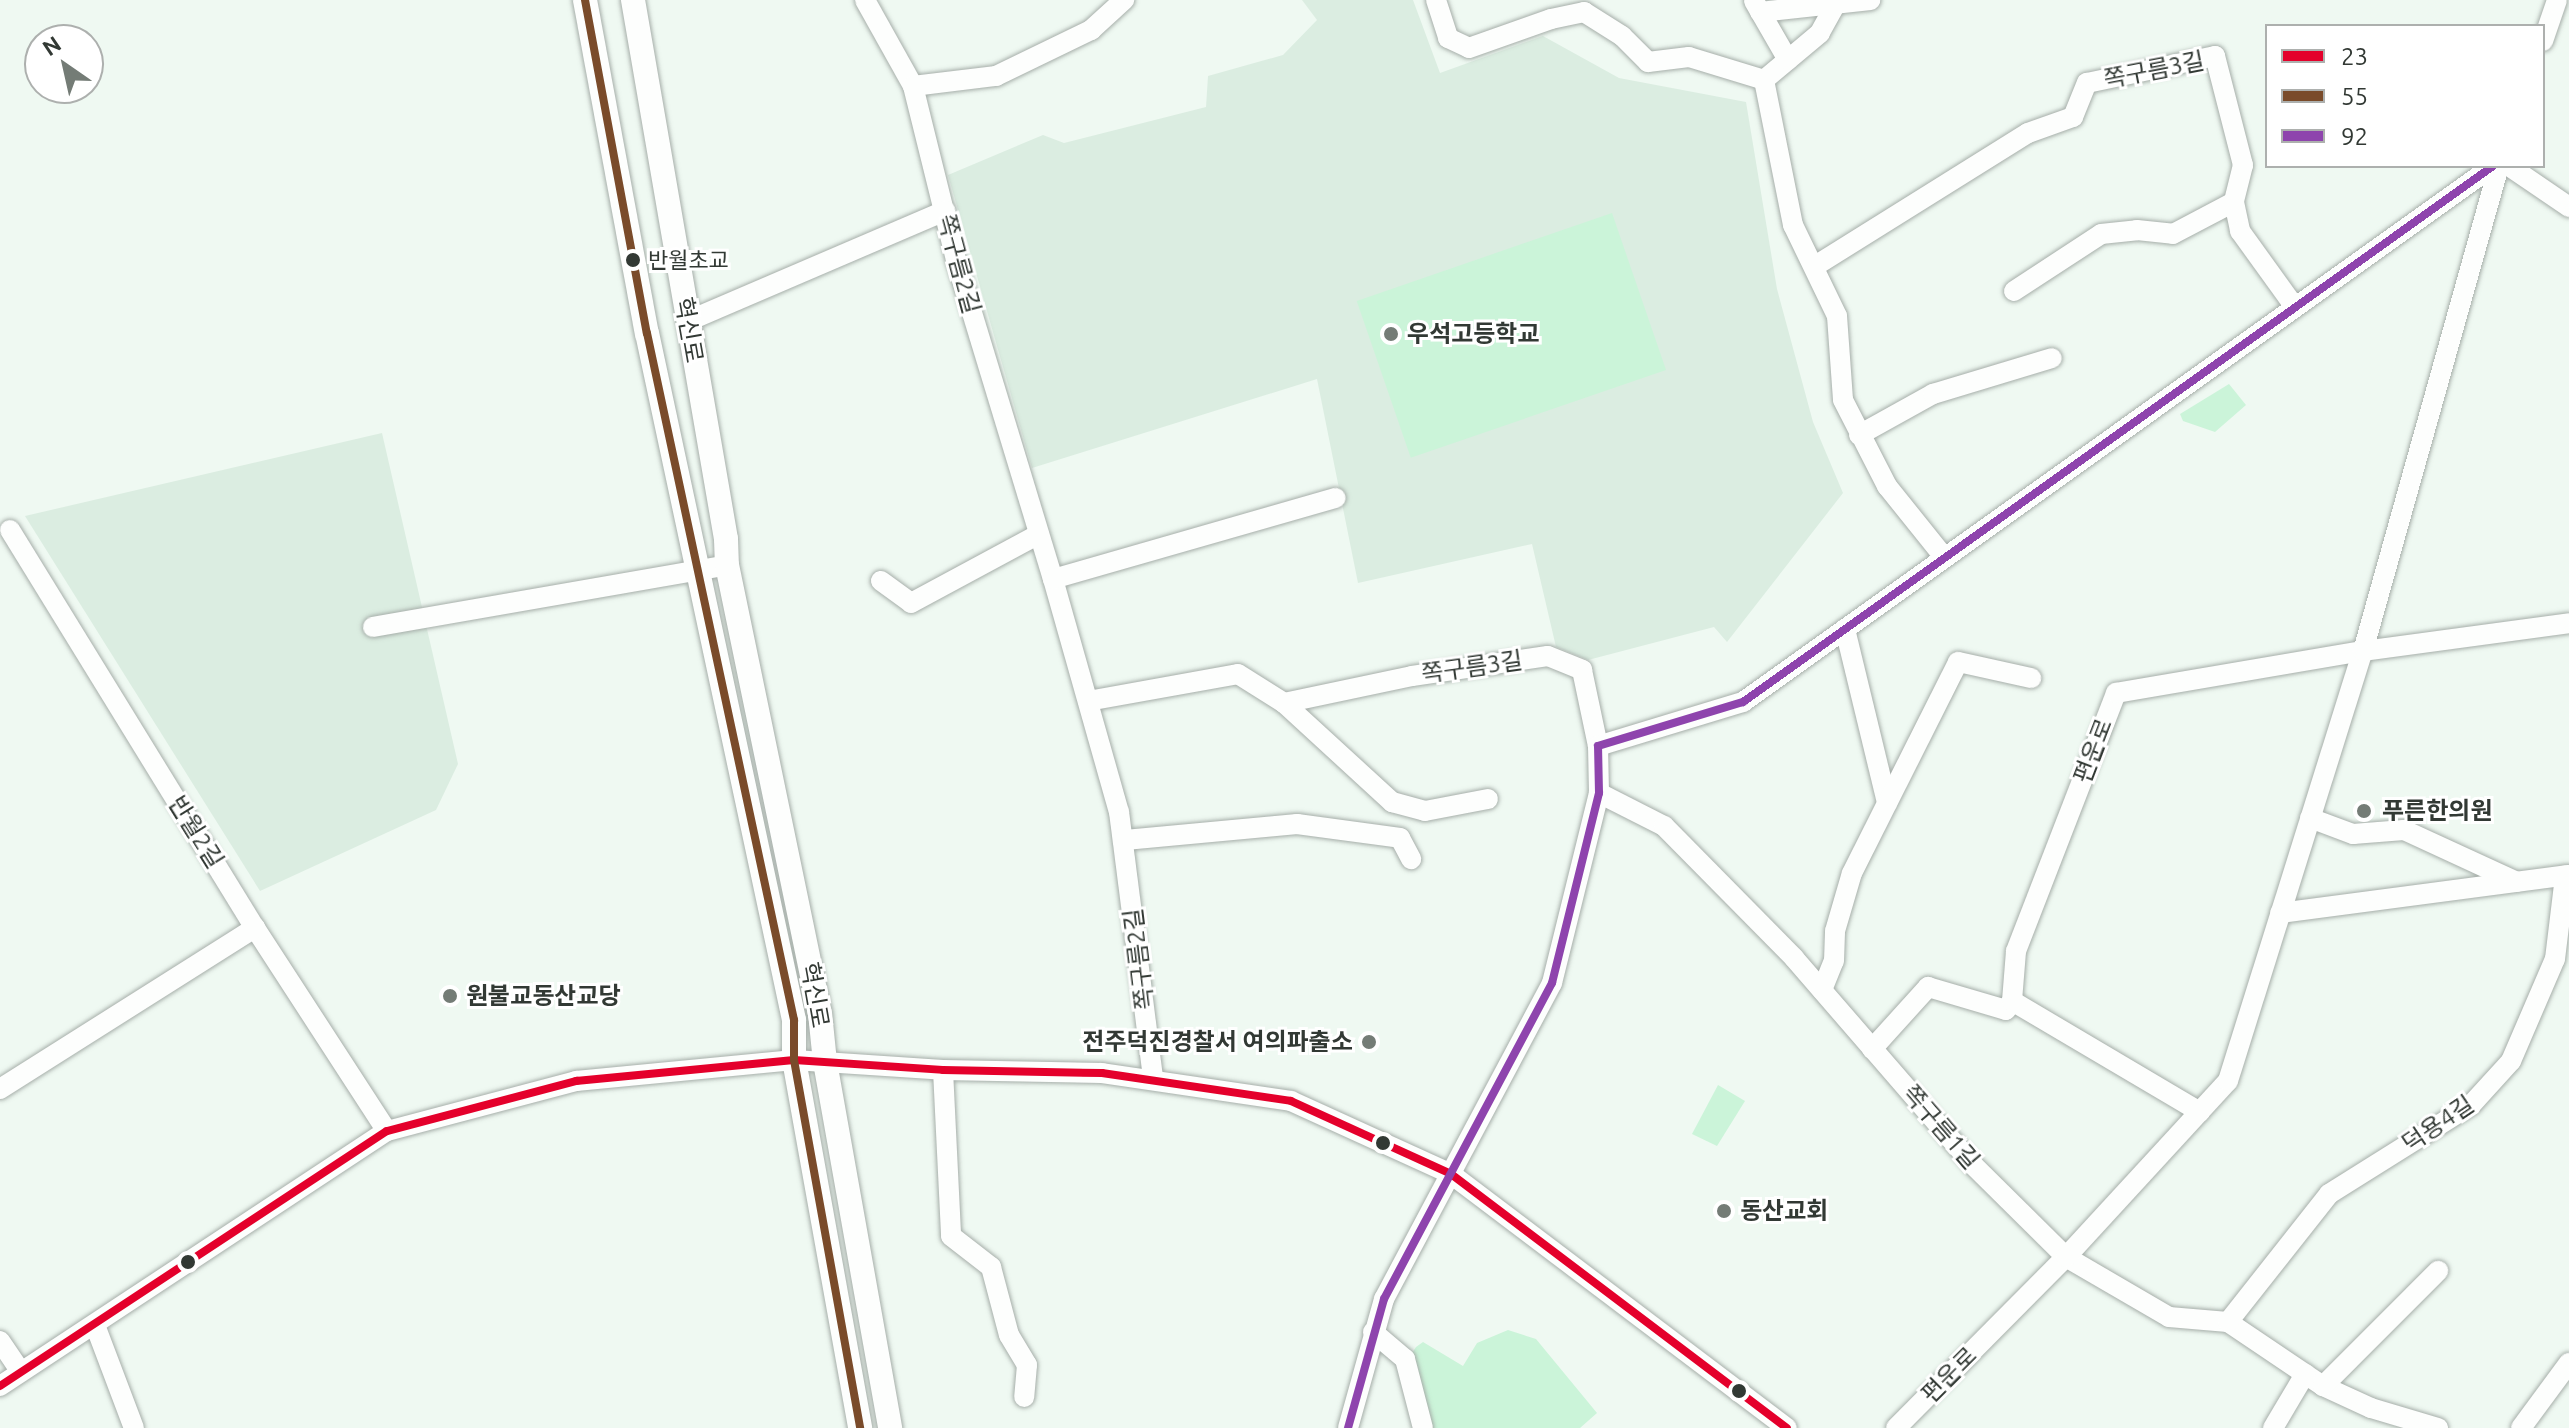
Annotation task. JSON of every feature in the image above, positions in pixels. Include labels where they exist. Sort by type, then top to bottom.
[{"type":"street","name":"혁신로","points":[[585,0],[647,333],[794,1020],[794,1060],[860,1428]]},
{"type":"street","name":"혁신로","points":[[633,0],[726,539],[727,565],[820,1013],[825,1062],[890,1428]]},
{"type":"street","name":"쪽구름2길","points":[[865,0],[913,86],[960,275],[1088,701],[1125,840],[1153,1078]]},
{"type":"street","points":[[913,86],[996,76],[1091,30],[1121,6],[1124,0]]},
{"type":"street","points":[[1436,0],[1448,38],[1469,48],[1551,19],[1584,12],[1622,36],[1648,62],[1689,57],[1764,80]]},
{"type":"street","points":[[1788,60],[1757,6],[1870,0]]},
{"type":"street","points":[[2545,35],[2557,0]]},
{"type":"street","points":[[1764,80],[1820,33],[1837,2]]},
{"type":"street","name":"쪽구름3길","points":[[1815,266],[2028,133],[2073,117],[2087,83],[2215,56],[2243,165],[2234,202]]},
{"type":"street","points":[[1764,80],[1793,225],[1837,316],[1843,400],[1887,486],[1944,557]]},
{"type":"street","points":[[1348,1428],[1384,1299],[1552,983],[1599,793],[1598,746],[1743,702],[2490,168]]},
{"type":"street","name":"편운로","points":[[1896,1428],[2066,1257],[2228,1081],[2363,651],[2498,168]]},
{"type":"street","points":[[2512,168],[2569,207]]},
{"type":"street","points":[[2014,291],[2101,234],[2137,230],[2173,234],[2234,202],[2240,231],[2294,306]]},
{"type":"street","points":[[688,321],[945,211]]},
{"type":"street","points":[[1859,435],[1933,394],[2052,358]]},
{"type":"street","points":[[1053,579],[1336,498]]},
{"type":"street","name":"반월2길","points":[[10,530],[255,928],[387,1131]]},
{"type":"street","points":[[881,581],[911,603],[1039,534]]},
{"type":"street","points":[[373,627],[727,565]]},
{"type":"street","name":"편운로","points":[[2012,1001],[2016,951],[2116,693],[2363,651],[2569,623]]},
{"type":"street","points":[[1845,629],[1887,803]]},
{"type":"street","name":"쪽구름3길","points":[[1284,703],[1412,676],[1548,656],[1582,670],[1598,746]]},
{"type":"street","points":[[1822,990],[1834,961],[1835,931],[1852,873],[1958,662],[2031,678]]},
{"type":"street","points":[[1088,701],[1238,674],[1284,703],[1392,802],[1425,811],[1488,799]]},
{"type":"street","name":"쪽구름1길","points":[[1599,793],[1664,826],[1822,990],[1973,1165],[2066,1257]]},
{"type":"street","points":[[2310,818],[2353,834],[2404,830],[2517,882]]},
{"type":"street","points":[[1125,840],[1297,824],[1400,838],[1411,859]]},
{"type":"street","points":[[2280,913],[2567,875]]},
{"type":"street","name":"덕용4길","points":[[2228,1322],[2329,1194],[2471,1105],[2511,1061],[2555,959],[2567,875]]},
{"type":"street","points":[[0,1089],[255,928]]},
{"type":"street","points":[[1872,1049],[1928,987],[2006,1010],[2012,1001],[2200,1112]]},
{"type":"street","points":[[0,1386],[387,1131],[576,1081],[794,1060],[943,1070],[1102,1073],[1153,1078],[1291,1101],[1451,1174],[1787,1428]]},
{"type":"street","points":[[943,1070],[951,1236],[991,1267],[1009,1335],[1027,1365],[1024,1397]]},
{"type":"street","points":[[2066,1257],[2169,1317],[2228,1322],[2314,1380],[2371,1408],[2438,1428]]},
{"type":"street","points":[[2273,1428],[2314,1380],[2438,1271]]},
{"type":"street","points":[[95,1325],[134,1428]]},
{"type":"street","points":[[1373,1332],[1405,1359],[1423,1428]]},
{"type":"street","points":[[0,1341],[21,1372]]},
{"type":"street","points":[[2521,1428],[2569,1363]]},
{"type":"shaded area","name":"우석고등학교","points":[[1302,0],[1413,0],[1440,73],[1543,36],[1619,78],[1746,102],[1777,289],[1813,422],[1843,493],[1727,642],[1714,627],[1588,660],[1556,647],[1532,544],[1358,583],[1317,379],[1032,468],[948,175],[1043,135],[1064,143],[1206,107],[1208,76],[1283,55],[1317,20]]},
{"type":"shaded area","points":[[382,433],[458,764],[436,810],[260,891],[25,516]]},
{"type":"green space","points":[[1612,213],[1666,370],[1411,458],[1357,301]]},
{"type":"green space","points":[[2229,384],[2246,405],[2215,432],[2183,421],[2180,414]]},
{"type":"green space","points":[[1718,1085],[1745,1101],[1717,1146],[1692,1134]]},
{"type":"green space","points":[[1508,1330],[1536,1339],[1597,1413],[1580,1428],[1428,1428],[1409,1358],[1416,1347],[1423,1342],[1463,1366],[1477,1343]]},
{"type":"transit line","name":"55","points":[[585,0],[647,333],[794,1020],[794,1060],[860,1428]]},
{"type":"transit line","name":"92","points":[[1348,1428],[1384,1299],[1552,983],[1599,793],[1598,746],[1743,702],[2490,168]]},
{"type":"transit line","name":"23","points":[[0,1386],[387,1131],[576,1081],[794,1060],[943,1070],[1102,1073],[1291,1101],[1451,1174],[1787,1428]]},
{"type":"place","name":"반월초교","points":[[633,260]]},
{"type":"place","name":"우석고등학교","points":[[1391,334]]},
{"type":"place","name":"푸른한의원","points":[[2364,811]]},
{"type":"place","name":"원불교동산교당","points":[[450,996]]},
{"type":"place","name":"전주덕진경찰서 여의파출소","points":[[1369,1042]]},
{"type":"place","name":"동산교회","points":[[1724,1211]]}]
